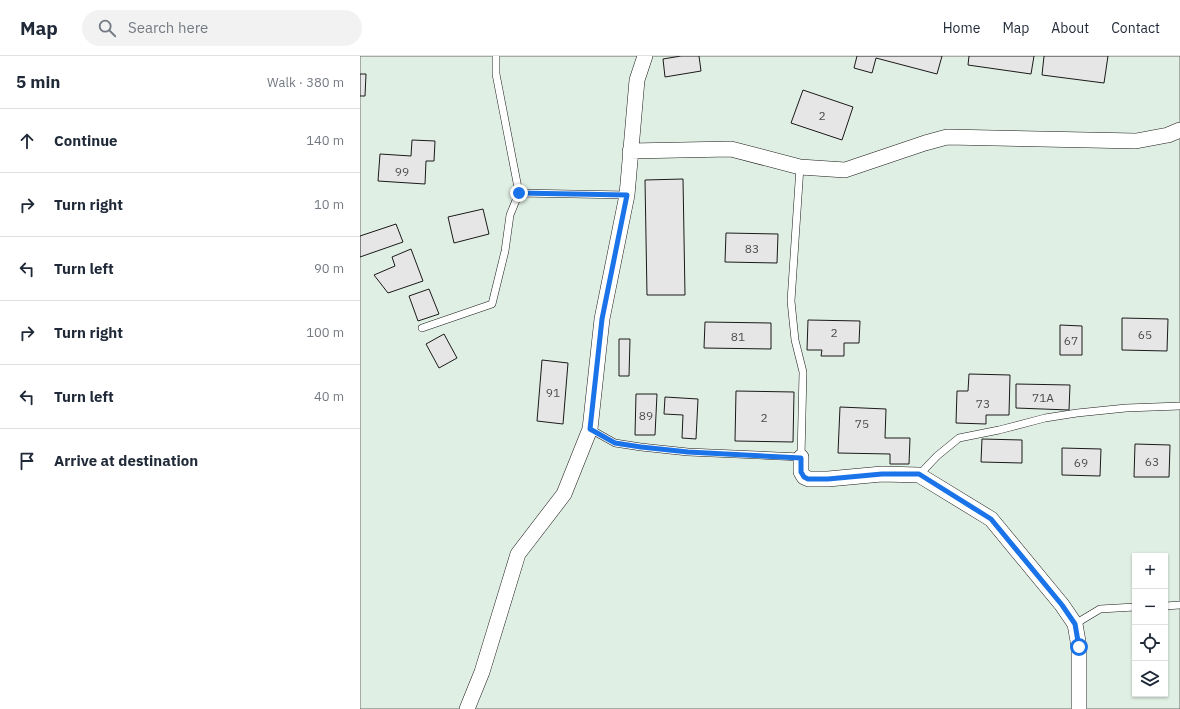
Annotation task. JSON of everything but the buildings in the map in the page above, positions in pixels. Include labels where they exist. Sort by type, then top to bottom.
[{"type":"street","points":[[467,709],[482,672],[518,554],[564,494],[590,429],[602,319],[627,195],[637,80],[645,56]]},
{"type":"street","points":[[630,151],[731,149],[800,167],[845,170],[947,137],[1136,141],[1168,135],[1180,130]]},
{"type":"street","points":[[801,458],[801,472],[804,477],[808,479],[828,479],[882,474],[919,474],[991,519],[1062,605],[1075,624],[1079,647],[1079,709]]},
{"type":"lane","points":[[422,328],[492,304],[505,250],[510,215],[519,193],[496,74],[496,56]]},
{"type":"lane","points":[[590,429],[615,443],[641,447],[688,452],[801,458],[803,372],[795,340],[792,300],[800,167]]},
{"type":"lane","points":[[519,193],[627,195]]},
{"type":"lane","points":[[919,474],[937,456],[959,438],[1045,418],[1077,413],[1126,408],[1180,406]]},
{"type":"lane","points":[[1168,606],[1180,605]]},
{"type":"lane","points":[[1075,624],[1100,609],[1132,607]]},
{"type":"green space","points":[[360,56],[1180,56],[1180,709],[360,709]]},
{"type":"route","points":[[519,193],[627,195],[602,319],[590,429],[615,443],[641,447],[688,452],[801,458],[801,472],[804,477],[808,479],[828,479],[882,474],[919,474],[991,519],[1062,605],[1075,624],[1079,647]]}]
